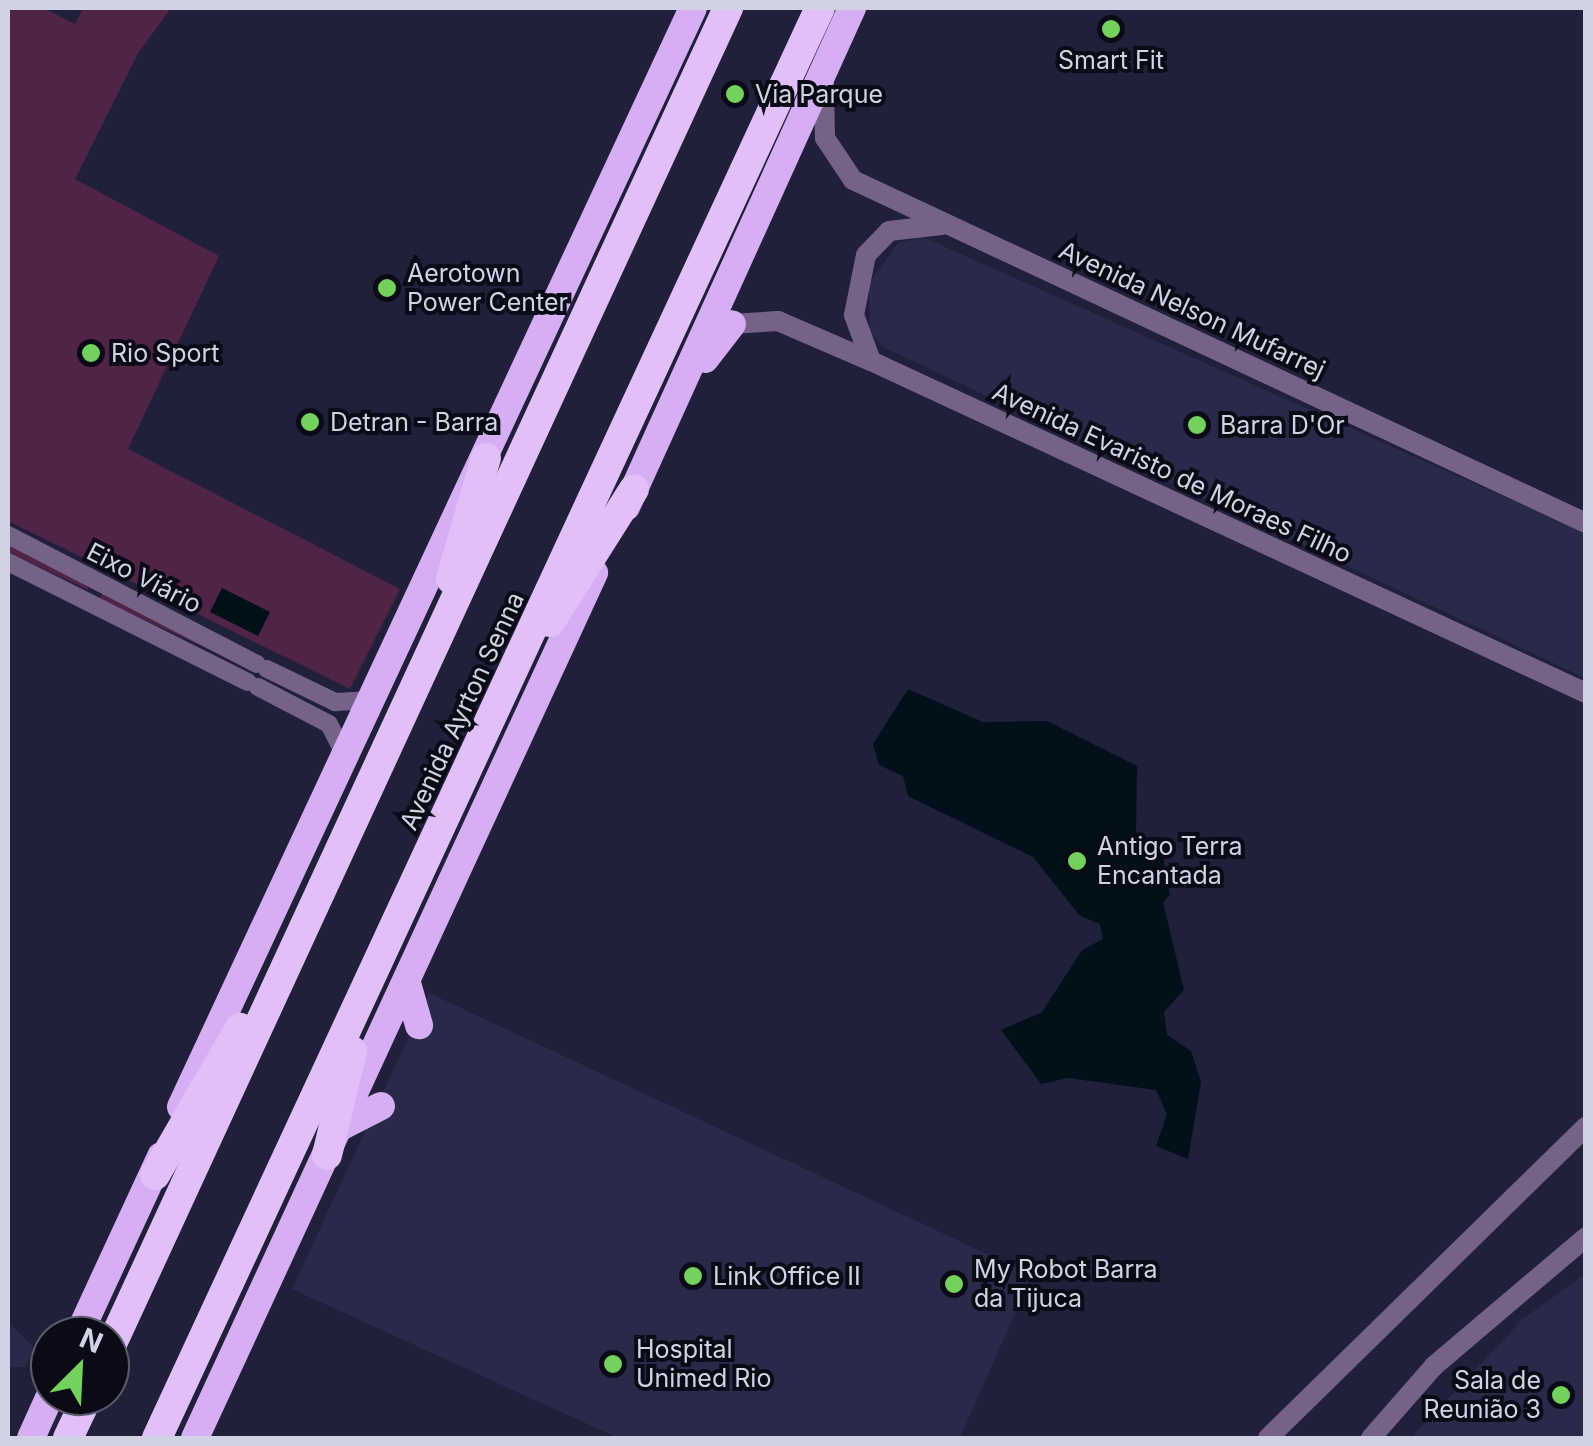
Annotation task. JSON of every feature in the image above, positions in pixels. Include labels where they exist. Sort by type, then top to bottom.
[{"type":"highway","points":[[88,1316],[694,8]]},
{"type":"highway","name":"Avenida Ayrton Senna","points":[[125,1316],[728,8]]},
{"type":"highway","name":"Avenida Ayrton Senna","points":[[157,1438],[820,8]]},
{"type":"highway","points":[[194,1438],[634,490],[852,8]]},
{"type":"highway","points":[[679,392],[732,324]]},
{"type":"highway","points":[[430,659],[486,458]]},
{"type":"highway","points":[[513,672],[634,490]]},
{"type":"highway","points":[[333,1141],[368,983]]},
{"type":"highway","points":[[407,983],[419,1024]]},
{"type":"highway","points":[[155,1174],[239,1029],[278,985]]},
{"type":"highway","points":[[333,1141],[381,1106]]},
{"type":"street","name":"Avenida Nelson Mufarrej","points":[[825,65],[824,138],[844,172],[1586,522]]},
{"type":"street","points":[[871,361],[854,315],[866,255],[890,231],[949,224]]},
{"type":"street","name":"Avenida Evaristo de Moraes Filho","points":[[732,324],[778,321],[871,361],[1586,693]]},
{"type":"street","name":"Eixo Viário","points":[[8,535],[262,666],[323,708]]},
{"type":"street","name":"Eixo Viário","points":[[8,562],[253,685],[323,708],[374,700]]},
{"type":"street","points":[[323,708],[346,758]]},
{"type":"street","points":[[1268,1438],[1586,1127]]},
{"type":"street","points":[[1372,1438],[1434,1366],[1586,1236]]},
{"type":"shaded area","name":"Rio Sport","points":[[8,8],[43,8],[75,24],[83,8],[171,8],[137,55],[75,179],[219,256],[128,449],[400,589],[350,689],[8,521]]},
{"type":"shaded area","name":"Barra D'Or","points":[[923,237],[1585,533],[1585,678],[883,347],[870,332],[869,283],[898,243]]},
{"type":"shaded area","points":[[8,544],[88,586],[88,590],[8,552]]},
{"type":"shaded area","points":[[222,588],[270,612],[258,636],[210,612]]},
{"type":"shaded area","points":[[103,593],[210,648],[210,650],[100,599]]},
{"type":"shaded area","points":[[908,689],[983,722],[1047,721],[1137,766],[1136,832],[1162,850],[1170,895],[1163,902],[1184,990],[1164,1012],[1167,1035],[1191,1051],[1201,1082],[1188,1159],[1156,1146],[1167,1114],[1156,1090],[1068,1078],[1041,1084],[1001,1030],[1042,1012],[1082,950],[1103,939],[1100,924],[1080,916],[1033,857],[908,796],[903,776],[879,765],[873,744]]},
{"type":"shaded area","points":[[429,993],[1032,1275],[960,1438],[618,1438],[292,1289]]},
{"type":"shaded area","points":[[1585,1274],[1585,1438],[1411,1438],[1523,1319]]},
{"type":"shaded area","points":[[8,1322],[30,1344],[30,1356],[25,1367],[8,1367]]},
{"type":"place","name":"Smart Fit","points":[[1111,29]]},
{"type":"place","name":"Via Parque","points":[[735,94]]},
{"type":"place","name":"Aerotown Power Center","points":[[387,288]]},
{"type":"place","name":"Rio Sport","points":[[91,353]]},
{"type":"place","name":"Detran - Barra","points":[[310,422]]},
{"type":"place","name":"Barra D'Or","points":[[1197,425]]},
{"type":"place","name":"Antigo Terra Encantada","points":[[1077,861]]},
{"type":"place","name":"Link Office II","points":[[693,1276]]},
{"type":"place","name":"My Robot Barra da Tijuca","points":[[954,1284]]},
{"type":"place","name":"Hospital Unimed Rio","points":[[613,1364]]},
{"type":"place","name":"Sala de Reunião 3","points":[[1561,1395]]}]
